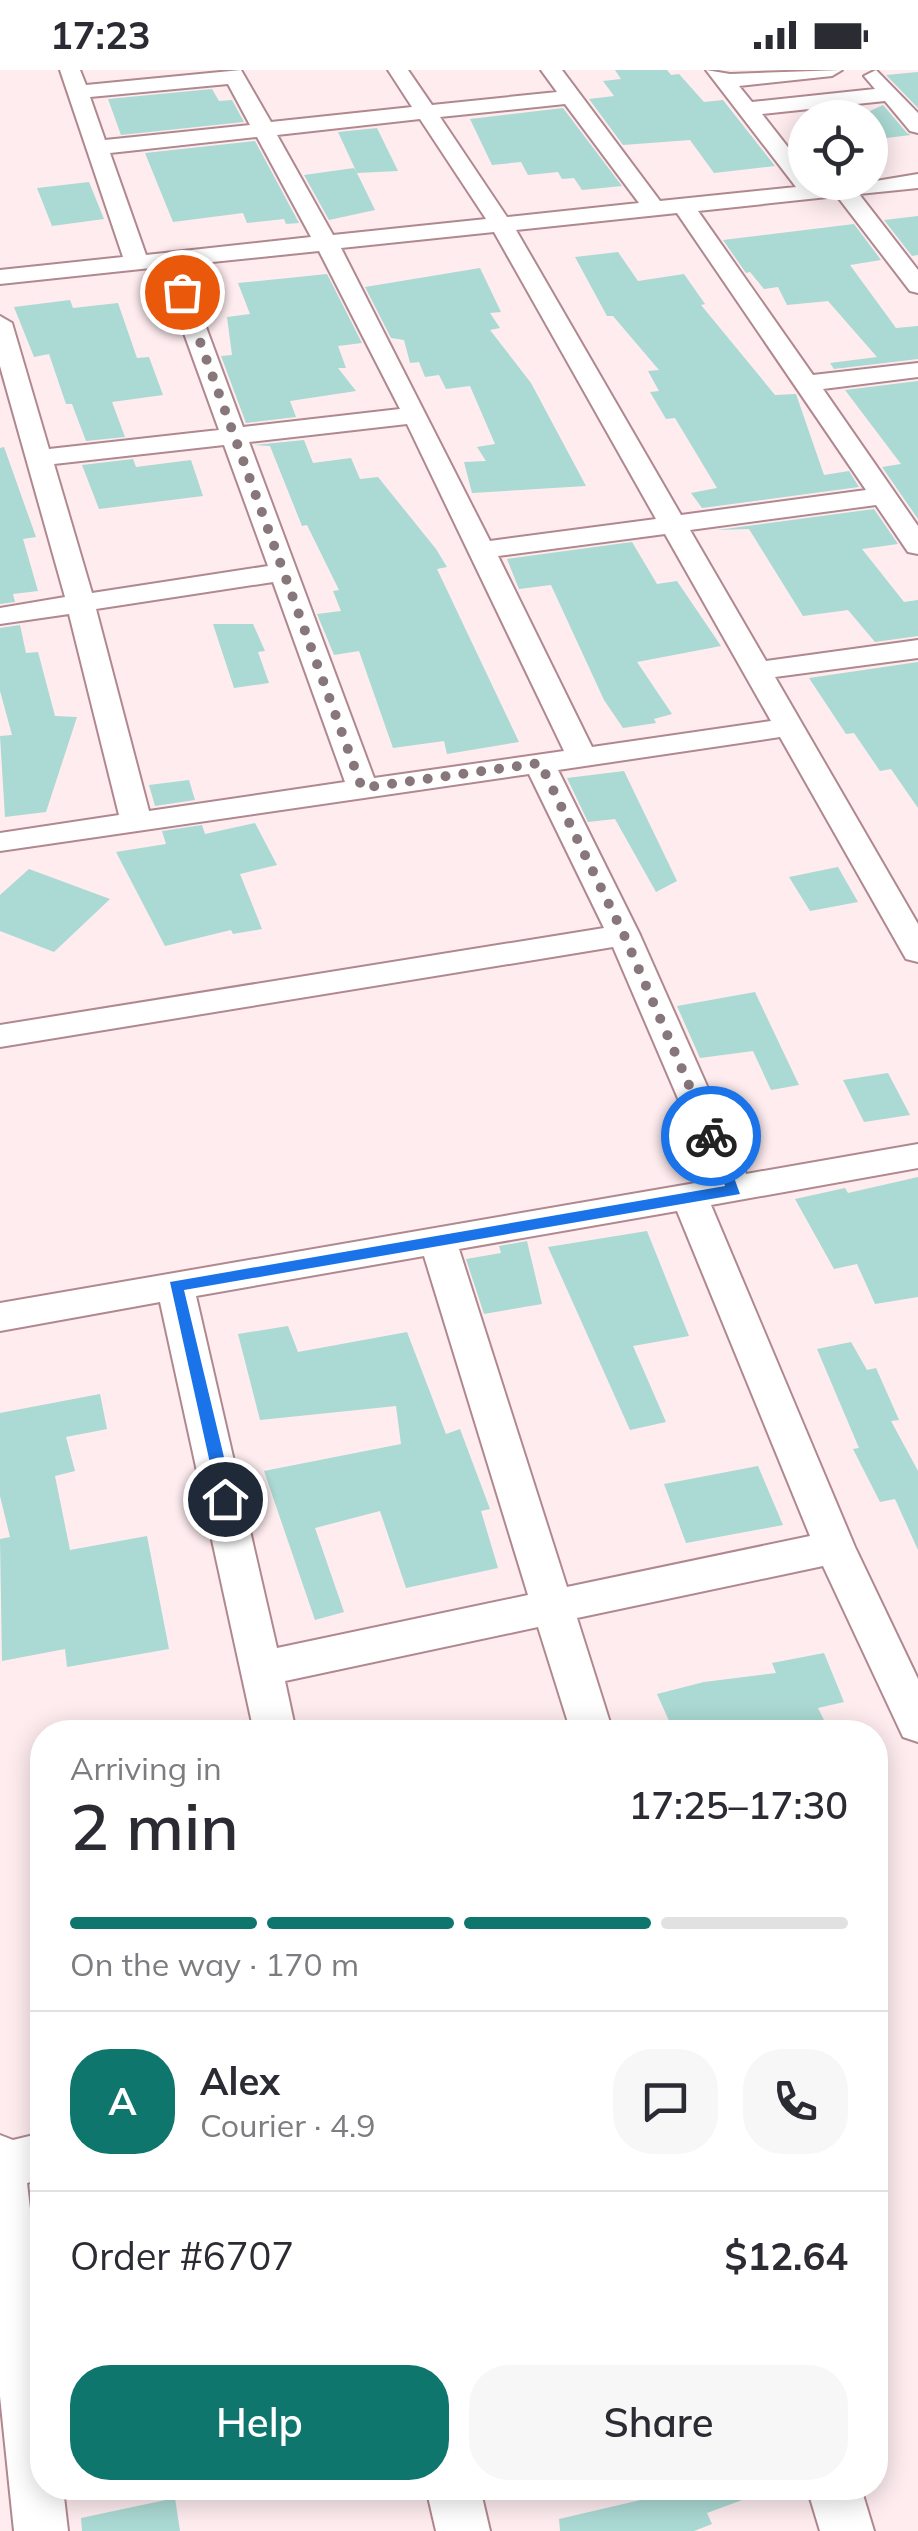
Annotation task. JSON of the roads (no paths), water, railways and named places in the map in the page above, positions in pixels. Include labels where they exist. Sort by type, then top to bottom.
[{"type":"street","points":[[70,70],[100,147],[136,260]]},
{"type":"street","points":[[398,70],[423,113],[500,223],[918,952]]},
{"type":"street","points":[[552,70],[653,207]]},
{"type":"street","points":[[720,76],[832,70]]},
{"type":"street","points":[[870,70],[918,126]]},
{"type":"street","points":[[79,92],[233,74],[261,130],[327,240],[582,757]]},
{"type":"street","points":[[720,76],[788,162]]},
{"type":"street","points":[[746,110],[890,94]]},
{"type":"street","points":[[100,147],[570,98]]},
{"type":"street","points":[[888,184],[918,181]]},
{"type":"street","points":[[0,277],[168,256],[788,193]]},
{"type":"street","points":[[852,200],[918,286]]},
{"type":"street","points":[[682,204],[918,546]]},
{"type":"street","points":[[168,256],[362,788]]},
{"type":"street","points":[[0,323],[82,604],[136,821]]},
{"type":"street","points":[[805,384],[918,370]]},
{"type":"street","points":[[41,458],[415,416]]},
{"type":"street","points":[[482,550],[884,496]]},
{"type":"street","points":[[0,616],[282,572]]},
{"type":"street","points":[[757,670],[918,649]]},
{"type":"street","points":[[0,842],[789,727]]},
{"type":"street","points":[[540,763],[624,935],[734,1190]]},
{"type":"street","points":[[0,1036],[624,935]]},
{"type":"street","points":[[2,1308],[175,1286],[918,1156]]},
{"type":"street","points":[[690,1198],[835,1547],[918,1724]]},
{"type":"street","points":[[438,1241],[588,1720]]},
{"type":"street","points":[[175,1286],[250,1606],[272,1720]]},
{"type":"street","points":[[260,1669],[835,1547]]},
{"type":"street","points":[[0,2158],[30,2431]]},
{"type":"street","points":[[1,2166],[30,2159]]},
{"type":"street","points":[[38,2500],[41,2531]]},
{"type":"street","points":[[456,2500],[463,2531]]},
{"type":"street","points":[[838,2500],[847,2531]]}]
